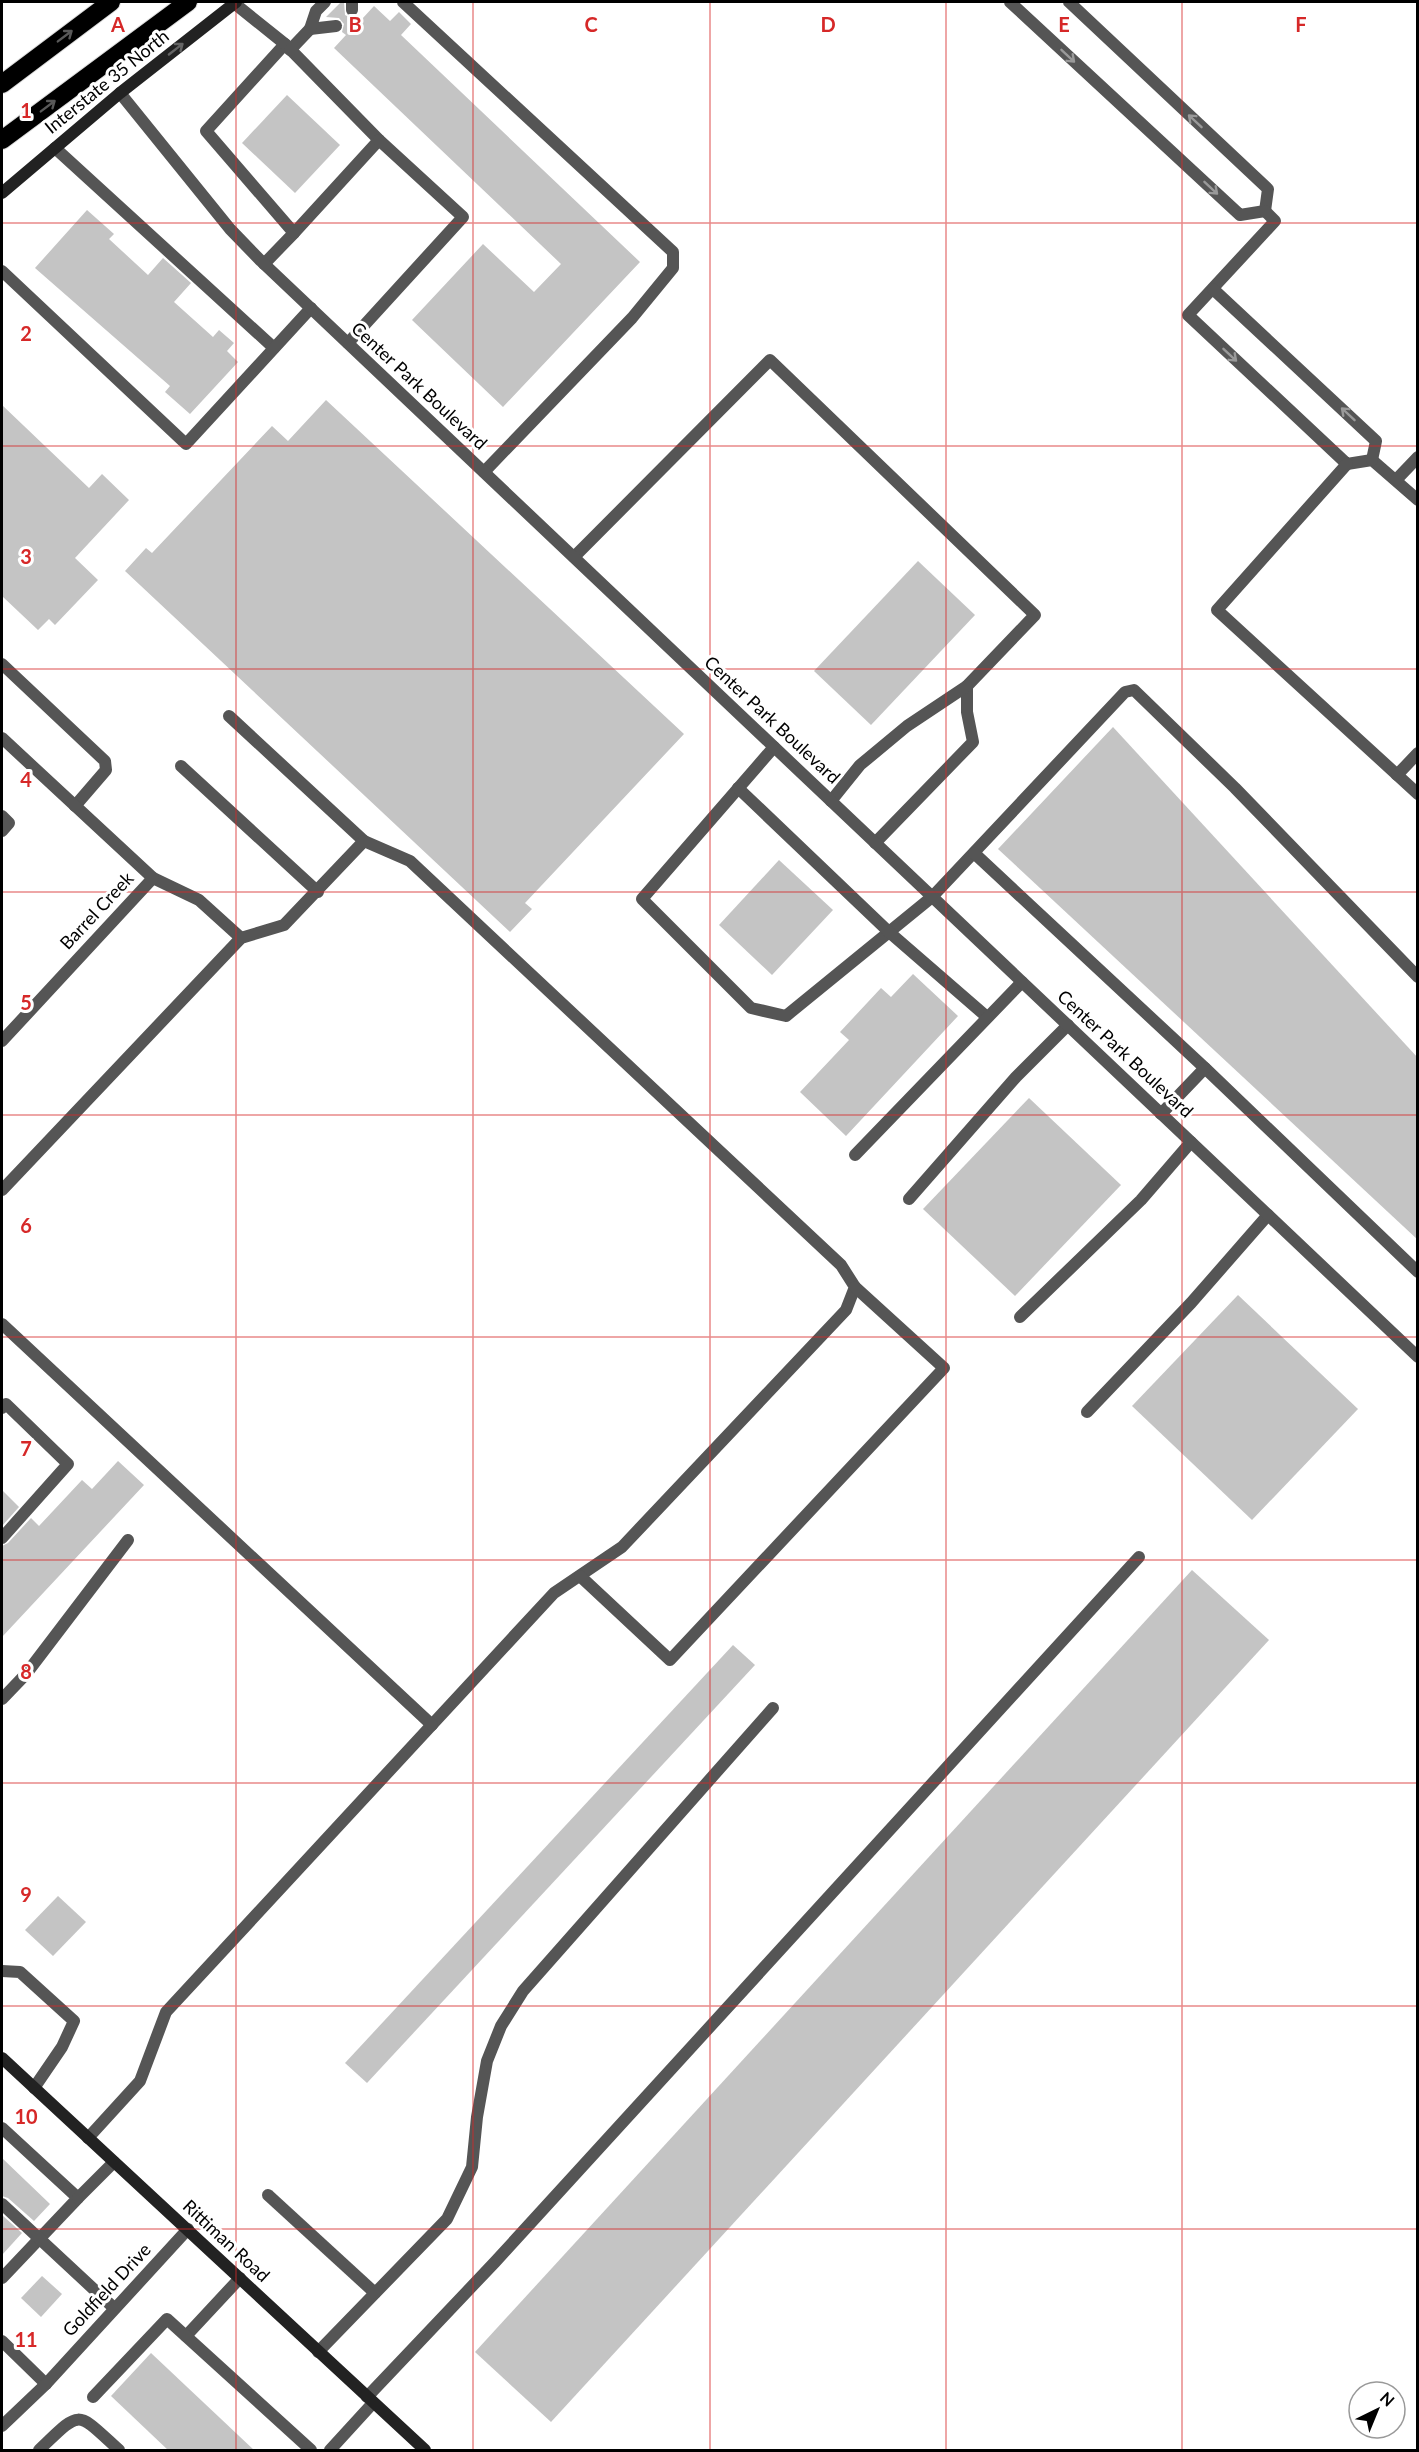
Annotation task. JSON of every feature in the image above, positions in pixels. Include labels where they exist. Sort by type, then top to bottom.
[{"type":"highway","points":[[2,84],[111,2]]},
{"type":"highway","points":[[2,140],[188,2]]},
{"type":"main road","name":"Interstate 35 North","points":[[2,193],[120,93],[235,2]]},
{"type":"main road","name":"Rittiman Road","points":[[2,2059],[425,2451]]},
{"type":"street","points":[[235,2],[287,47],[379,140],[463,217],[348,343]]},
{"type":"street","points":[[310,30],[316,11],[325,2]]},
{"type":"street","points":[[403,2],[673,252],[673,268],[632,318],[484,472]]},
{"type":"street","points":[[1010,2],[1240,215],[1265,211]]},
{"type":"street","points":[[1069,2],[1268,189],[1265,211]]},
{"type":"street","points":[[294,232],[206,131],[287,47],[310,30],[336,26]]},
{"type":"street","name":"Center Park Boulevard","points":[[120,93],[230,229],[264,264],[1418,1357]]},
{"type":"street","points":[[264,264],[379,140]]},
{"type":"street","points":[[55,148],[274,348]]},
{"type":"street","points":[[1265,211],[1275,221],[1188,315],[1347,464]]},
{"type":"street","points":[[2,271],[186,444],[311,308]]},
{"type":"street","points":[[1213,289],[1376,441],[1372,460]]},
{"type":"street","points":[[574,557],[770,360],[1035,615],[967,686],[907,726],[860,765],[831,801]]},
{"type":"street","points":[[1396,480],[1418,457]]},
{"type":"street","points":[[1418,500],[1372,460],[1347,464],[1217,610],[1418,794]]},
{"type":"street","points":[[2,664],[105,761],[106,770],[75,806]]},
{"type":"street","points":[[875,843],[973,742],[967,712],[967,686]]},
{"type":"street","points":[[774,747],[642,899],[751,1008],[786,1016],[932,897],[1125,692],[1134,690],[1235,788],[1418,977]]},
{"type":"street","points":[[229,716],[364,841],[410,861],[841,1265],[855,1287],[944,1368],[670,1660],[580,1576]]},
{"type":"street","name":"Barrel Creek","points":[[2,738],[153,878],[2,1041]]},
{"type":"street","points":[[1397,775],[1418,753]]},
{"type":"street","points":[[181,766],[318,892]]},
{"type":"street","points":[[738,788],[889,932],[987,1017]]},
{"type":"street","points":[[2,816],[9,823],[2,831]]},
{"type":"street","points":[[2,1190],[241,938],[284,925],[318,892],[364,841]]},
{"type":"street","points":[[974,853],[1205,1068],[1418,1272]]},
{"type":"street","points":[[153,878],[199,900],[241,938]]},
{"type":"street","points":[[855,1155],[1022,982]]},
{"type":"street","points":[[909,1198],[1016,1077],[1068,1025]]},
{"type":"street","points":[[1161,1114],[1205,1068]]},
{"type":"street","points":[[1020,1317],[1141,1200],[1191,1142]]},
{"type":"street","points":[[1087,1412],[1191,1303],[1268,1215]]},
{"type":"street","points":[[88,2138],[140,2081],[166,2012],[554,1593],[622,1547],[846,1310],[855,1287]]},
{"type":"street","points":[[2,1324],[432,1725]]},
{"type":"street","points":[[2,1408],[6,1404],[68,1464],[2,1539]]},
{"type":"street","points":[[2,1699],[26,1674],[128,1540]]},
{"type":"street","points":[[330,2451],[370,2400],[1139,1557]]},
{"type":"street","points":[[318,2352],[447,2219],[472,2167],[477,2117],[487,2061],[501,2026],[523,1991],[773,1707]]},
{"type":"street","points":[[2,1971],[20,1972],[74,2021],[62,2047],[34,2088]]},
{"type":"street","points":[[2,2128],[78,2198]]},
{"type":"street","points":[[2,2278],[114,2162]]},
{"type":"street","points":[[268,2194],[375,2293]]},
{"type":"street","points":[[2,2204],[114,2308]]},
{"type":"street","name":"Goldfield Drive","points":[[2,2426],[46,2384],[188,2229]]},
{"type":"street","points":[[186,2336],[240,2278]]},
{"type":"street","points":[[93,2397],[167,2319],[311,2451]]},
{"type":"street","points":[[2,2341],[46,2384]]},
{"type":"street","points":[[39,2451],[70,2421],[78,2419],[87,2421],[119,2451]]},
{"type":"building","points":[[341,2],[344,2],[345,15],[351,18],[358,15],[362,19],[374,6],[390,21],[399,12],[411,24],[401,35],[640,262],[503,407],[412,320],[483,244],[534,292],[561,264],[334,48],[346,35],[342,32],[344,24],[339,18],[326,17]]},
{"type":"building","points":[[287,95],[340,145],[295,193],[242,143]]},
{"type":"building","points":[[87,210],[114,234],[109,239],[148,275],[163,258],[191,283],[174,302],[213,337],[219,330],[234,343],[227,351],[238,362],[190,414],[165,392],[170,386],[35,268]]},
{"type":"building","points":[[326,400],[684,734],[525,903],[532,909],[510,932],[125,571],[146,548],[152,553],[272,426],[288,441]]},
{"type":"building","points":[[2,405],[89,488],[102,474],[129,500],[75,558],[98,580],[55,625],[49,619],[38,630],[2,596]]},
{"type":"building","points":[[918,561],[975,615],[871,725],[814,671]]},
{"type":"building","points":[[1113,727],[1418,1058],[1418,1240],[998,849]]},
{"type":"building","points":[[779,860],[833,910],[772,975],[719,925]]},
{"type":"building","points":[[913,974],[958,1016],[846,1136],[800,1092],[849,1040],[840,1032],[881,988],[891,997]]},
{"type":"building","points":[[1029,1098],[1121,1185],[1015,1296],[923,1209]]},
{"type":"building","points":[[1238,1295],[1358,1409],[1252,1520],[1132,1406]]},
{"type":"building","points":[[118,1461],[144,1485],[2,1637],[2,1546],[8,1543],[31,1518],[39,1526],[82,1480],[92,1489]]},
{"type":"building","points":[[2,1490],[19,1507],[2,1526]]},
{"type":"building","points":[[1192,1570],[1269,1640],[551,2422],[475,2352]]},
{"type":"building","points":[[733,1645],[755,1665],[367,2083],[345,2063]]},
{"type":"building","points":[[58,1896],[86,1922],[53,1956],[25,1930]]},
{"type":"building","points":[[2,2158],[50,2204],[34,2221],[8,2198],[2,2196]]},
{"type":"building","points":[[2,2215],[22,2233],[2,2255]]},
{"type":"building","points":[[42,2276],[62,2294],[41,2317],[21,2298]]},
{"type":"building","points":[[151,2353],[255,2451],[169,2451],[111,2396]]}]
